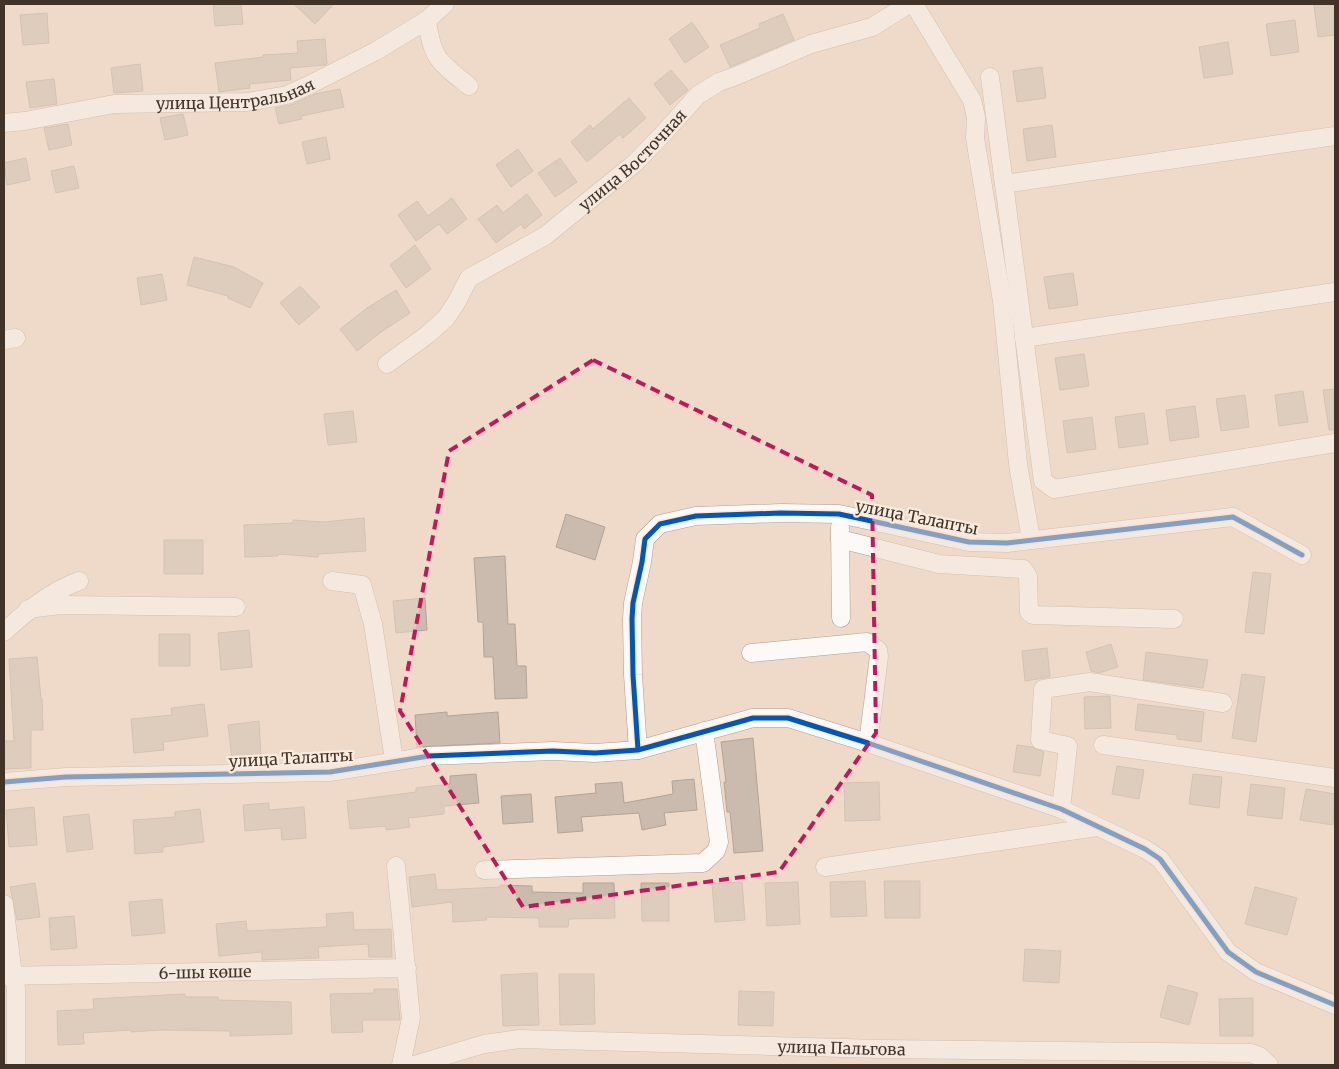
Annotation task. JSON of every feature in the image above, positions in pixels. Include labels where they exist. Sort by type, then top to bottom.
[{"type":"street","name":"улица Центральная","points":[[4,123],[25,121],[114,104],[248,102],[287,95],[376,51],[427,20],[445,4]]},
{"type":"street","name":"улица Восточная","points":[[387,364],[427,335],[446,318],[469,278],[545,236],[635,163],[698,95],[719,82],[811,44],[872,27],[909,4]]},
{"type":"street","points":[[914,4],[972,100],[976,117],[976,138],[1002,300],[1018,464],[1031,540]]},
{"type":"street","points":[[427,20],[429,35],[436,56],[442,64],[469,86]]},
{"type":"street","points":[[990,77],[1043,481],[1054,489],[1335,443]]},
{"type":"street","points":[[1004,184],[1335,136]]},
{"type":"street","points":[[1024,338],[1335,292]]},
{"type":"street","name":"улица Талапты","points":[[638,750],[633,674],[632,618],[645,539],[660,524],[696,516],[781,513],[839,514],[969,542],[1006,543],[1233,517],[1302,556]]},
{"type":"street","points":[[839,514],[841,618]]},
{"type":"street","points":[[840,539],[939,564],[1023,570],[1028,576],[1029,612],[1033,614],[1174,619]]},
{"type":"street","points":[[4,632],[28,609],[64,586],[79,581]]},
{"type":"street","points":[[332,582],[362,585],[373,624],[394,760]]},
{"type":"street","points":[[28,609],[60,605],[236,607]]},
{"type":"street","points":[[751,653],[867,642],[878,650],[879,656],[868,743]]},
{"type":"street","points":[[1061,809],[1068,746],[1040,740],[1043,689],[1090,682],[1223,703]]},
{"type":"street","name":"улица Талапты","points":[[4,782],[66,777],[330,772],[362,768],[394,760],[462,754],[553,750],[595,753],[638,750],[753,718],[788,718],[868,743],[1061,809],[1145,849],[1160,859],[1228,952],[1256,972],[1335,1005]]},
{"type":"street","points":[[484,870],[703,863],[716,851],[719,842],[704,731]]},
{"type":"street","points":[[1104,745],[1335,778]]},
{"type":"street","points":[[825,867],[1096,827]]},
{"type":"street","points":[[396,866],[411,1018],[400,1065]]},
{"type":"street","points":[[4,904],[8,975],[16,988],[16,1065]]},
{"type":"street","name":"6-шы көше","points":[[8,975],[407,968]]},
{"type":"street","name":"улица Пальгова","points":[[414,1065],[484,1044],[519,1039],[880,1049],[1252,1053],[1259,1056],[1269,1065]]},
{"type":"highlighted area","points":[[593,360],[872,495],[876,733],[779,872],[523,907],[400,711],[449,451]]},
{"type":"building","points":[[213,4],[241,4],[243,24],[215,26]]},
{"type":"building","points":[[294,4],[334,4],[315,24]]},
{"type":"building","points":[[1335,4],[1335,35],[1318,37],[1314,5]]},
{"type":"building","points":[[47,13],[49,43],[23,45],[20,15]]},
{"type":"building","points":[[783,14],[794,40],[730,67],[720,45],[760,28],[759,24]]},
{"type":"building","points":[[1295,20],[1299,52],[1271,56],[1266,24]]},
{"type":"building","points":[[692,22],[709,47],[685,63],[669,39]]},
{"type":"building","points":[[325,39],[327,64],[325,65],[290,68],[291,80],[249,84],[250,88],[219,92],[215,63],[263,57],[263,55],[298,53],[297,41]]},
{"type":"building","points":[[1228,42],[1233,74],[1204,78],[1199,47]]},
{"type":"building","points":[[140,64],[143,91],[114,93],[111,68]]},
{"type":"building","points":[[1042,67],[1046,98],[1017,102],[1013,71]]},
{"type":"building","points":[[671,70],[688,90],[670,105],[654,84]]},
{"type":"building","points":[[54,79],[57,104],[30,108],[26,82]]},
{"type":"building","points":[[340,89],[344,107],[301,116],[302,119],[279,124],[275,108],[291,105],[315,94]]},
{"type":"building","points":[[629,98],[646,118],[623,138],[620,134],[587,162],[571,142],[590,125],[593,129]]},
{"type":"building","points":[[183,114],[188,135],[165,140],[160,118]]},
{"type":"building","points":[[68,124],[72,145],[49,150],[44,128]]},
{"type":"building","points":[[1052,125],[1056,157],[1027,161],[1023,129]]},
{"type":"building","points":[[326,137],[330,159],[307,164],[302,142]]},
{"type":"building","points":[[518,149],[533,171],[511,187],[496,165]]},
{"type":"building","points":[[26,158],[30,180],[7,185],[4,163]]},
{"type":"building","points":[[560,158],[577,182],[555,197],[538,173]]},
{"type":"building","points":[[74,166],[79,188],[56,193],[51,171]]},
{"type":"building","points":[[527,194],[542,215],[524,229],[521,224],[496,243],[478,219],[497,205],[503,213]]},
{"type":"building","points":[[452,198],[467,219],[447,234],[439,224],[416,241],[398,215],[417,201],[428,216]]},
{"type":"building","points":[[415,245],[431,269],[406,288],[390,265]]},
{"type":"building","points":[[194,257],[234,267],[263,283],[250,308],[228,298],[228,296],[187,285]]},
{"type":"building","points":[[1073,273],[1078,305],[1049,309],[1044,277]]},
{"type":"building","points":[[162,274],[167,300],[141,305],[137,278]]},
{"type":"building","points":[[300,286],[320,307],[299,325],[280,303]]},
{"type":"building","points":[[396,290],[410,313],[357,351],[340,329],[367,308]]},
{"type":"building","points":[[1084,354],[1089,386],[1060,390],[1055,358]]},
{"type":"building","points":[[1335,389],[1335,430],[1329,430],[1323,390]]},
{"type":"building","points":[[1303,391],[1308,422],[1279,426],[1275,395]]},
{"type":"building","points":[[1245,395],[1249,427],[1221,431],[1216,399]]},
{"type":"building","points":[[1195,406],[1199,437],[1170,441],[1166,410]]},
{"type":"building","points":[[353,411],[357,442],[328,445],[324,414]]},
{"type":"building","points":[[1144,413],[1148,444],[1119,448],[1115,417]]},
{"type":"building","points":[[1092,417],[1096,449],[1067,453],[1063,421]]},
{"type":"building","points":[[566,514],[605,527],[595,560],[556,547]]},
{"type":"building","points":[[364,518],[366,551],[318,554],[318,557],[278,554],[278,556],[245,557],[244,525],[293,523],[293,520],[323,522]]},
{"type":"building","points":[[164,540],[203,540],[203,574],[164,574]]},
{"type":"building","points":[[505,556],[508,624],[515,624],[517,666],[526,666],[527,698],[495,699],[493,657],[484,657],[483,622],[478,622],[474,558]]},
{"type":"building","points":[[1253,572],[1271,574],[1264,634],[1245,632]]},
{"type":"building","points":[[425,598],[427,630],[396,633],[393,601]]},
{"type":"building","points":[[249,630],[252,667],[221,670],[218,633]]},
{"type":"building","points":[[159,634],[190,634],[190,666],[159,666]]},
{"type":"building","points":[[1111,644],[1118,667],[1099,673],[1091,671],[1086,652]]},
{"type":"building","points":[[1047,648],[1050,677],[1025,681],[1022,651]]},
{"type":"building","points":[[1146,652],[1208,660],[1203,688],[1143,680]]},
{"type":"building","points":[[37,657],[42,699],[43,730],[31,730],[31,768],[4,769],[4,741],[14,741],[9,659]]},
{"type":"building","points":[[1242,674],[1265,677],[1256,742],[1232,738]]},
{"type":"building","points":[[1110,696],[1111,728],[1085,729],[1084,697]]},
{"type":"building","points":[[204,704],[208,736],[163,742],[164,750],[134,753],[131,719],[172,715],[171,708]]},
{"type":"building","points":[[1138,704],[1204,712],[1201,742],[1177,739],[1177,735],[1135,730]]},
{"type":"building","points":[[447,712],[447,716],[498,712],[500,743],[417,747],[415,715]]},
{"type":"building","points":[[259,721],[261,756],[232,759],[228,725]]},
{"type":"building","points":[[753,738],[763,851],[734,853],[730,812],[727,812],[724,782],[726,782],[721,742]]},
{"type":"building","points":[[1017,745],[1032,747],[1044,752],[1040,776],[1013,772]]},
{"type":"building","points":[[1117,766],[1144,770],[1139,799],[1112,794]]},
{"type":"building","points":[[476,774],[479,803],[444,806],[444,814],[408,818],[410,827],[386,830],[386,826],[350,829],[347,801],[416,792],[416,788],[450,784],[450,776]]},
{"type":"building","points":[[1193,774],[1222,777],[1219,808],[1189,804]]},
{"type":"building","points":[[694,779],[697,810],[664,813],[666,825],[642,830],[639,813],[581,817],[583,831],[558,833],[555,797],[596,793],[595,784],[622,782],[624,803],[673,794],[672,781]]},
{"type":"building","points":[[879,782],[880,820],[845,821],[844,783]]},
{"type":"building","points":[[1251,784],[1285,788],[1282,819],[1247,815]]},
{"type":"building","points":[[1306,789],[1335,794],[1333,825],[1300,820]]},
{"type":"building","points":[[531,794],[533,822],[503,824],[501,796]]},
{"type":"building","points":[[269,803],[269,810],[304,807],[306,838],[282,840],[281,828],[245,831],[243,805]]},
{"type":"building","points":[[34,807],[37,845],[9,847],[6,810]]},
{"type":"building","points":[[200,809],[204,842],[163,847],[163,852],[135,854],[133,820],[175,817],[175,812]]},
{"type":"building","points":[[89,814],[93,849],[67,852],[63,817]]},
{"type":"building","points":[[435,874],[437,890],[500,887],[500,885],[532,886],[532,892],[583,893],[583,883],[614,883],[615,918],[569,919],[568,927],[539,927],[539,918],[486,917],[487,920],[453,922],[452,902],[412,907],[409,877]]},
{"type":"building","points":[[865,881],[867,916],[831,917],[830,882]]},
{"type":"building","points":[[884,881],[920,881],[920,918],[885,918]]},
{"type":"building","points":[[742,882],[745,920],[715,922],[712,884]]},
{"type":"building","points":[[798,882],[800,924],[767,926],[765,883]]},
{"type":"building","points":[[35,883],[40,917],[17,920],[10,887]]},
{"type":"building","points":[[641,883],[669,883],[669,921],[642,921]]},
{"type":"building","points":[[1255,887],[1297,898],[1287,935],[1245,924]]},
{"type":"building","points":[[162,899],[165,933],[132,936],[129,902]]},
{"type":"building","points":[[353,912],[354,930],[391,929],[392,957],[369,957],[368,944],[318,947],[319,958],[262,960],[262,952],[219,956],[216,924],[246,921],[247,931],[327,927],[326,914]]},
{"type":"building","points":[[74,916],[77,948],[51,950],[49,918]]},
{"type":"building","points":[[1025,949],[1061,951],[1059,983],[1023,981]]},
{"type":"building","points":[[537,973],[539,1025],[503,1026],[501,975]]},
{"type":"building","points":[[559,974],[594,974],[595,1024],[560,1025]]},
{"type":"building","points":[[1168,985],[1198,993],[1189,1025],[1160,1017]]},
{"type":"building","points":[[374,989],[397,989],[400,1020],[362,1020],[363,1032],[332,1033],[330,994],[374,993]]},
{"type":"building","points":[[739,991],[774,992],[773,1026],[738,1025]]},
{"type":"building","points":[[185,994],[185,997],[218,997],[218,1000],[291,1002],[292,1034],[230,1036],[230,1031],[161,1030],[131,1032],[131,1030],[83,1033],[84,1044],[58,1045],[57,1011],[94,1009],[93,999]]},
{"type":"building","points":[[1253,998],[1253,1036],[1220,1036],[1219,999]]},
{"type":"cycle path","points":[[638,750],[633,675],[633,603],[645,539],[660,524],[696,516],[781,513],[839,514],[969,542],[1007,543],[1233,517],[1302,555]]},
{"type":"cycle path","points":[[4,782],[66,777],[330,772],[429,756],[553,751],[595,753],[638,750],[753,718],[788,718],[868,743],[1061,809],[1145,849],[1160,859],[1228,952],[1256,972],[1335,1005]]}]
